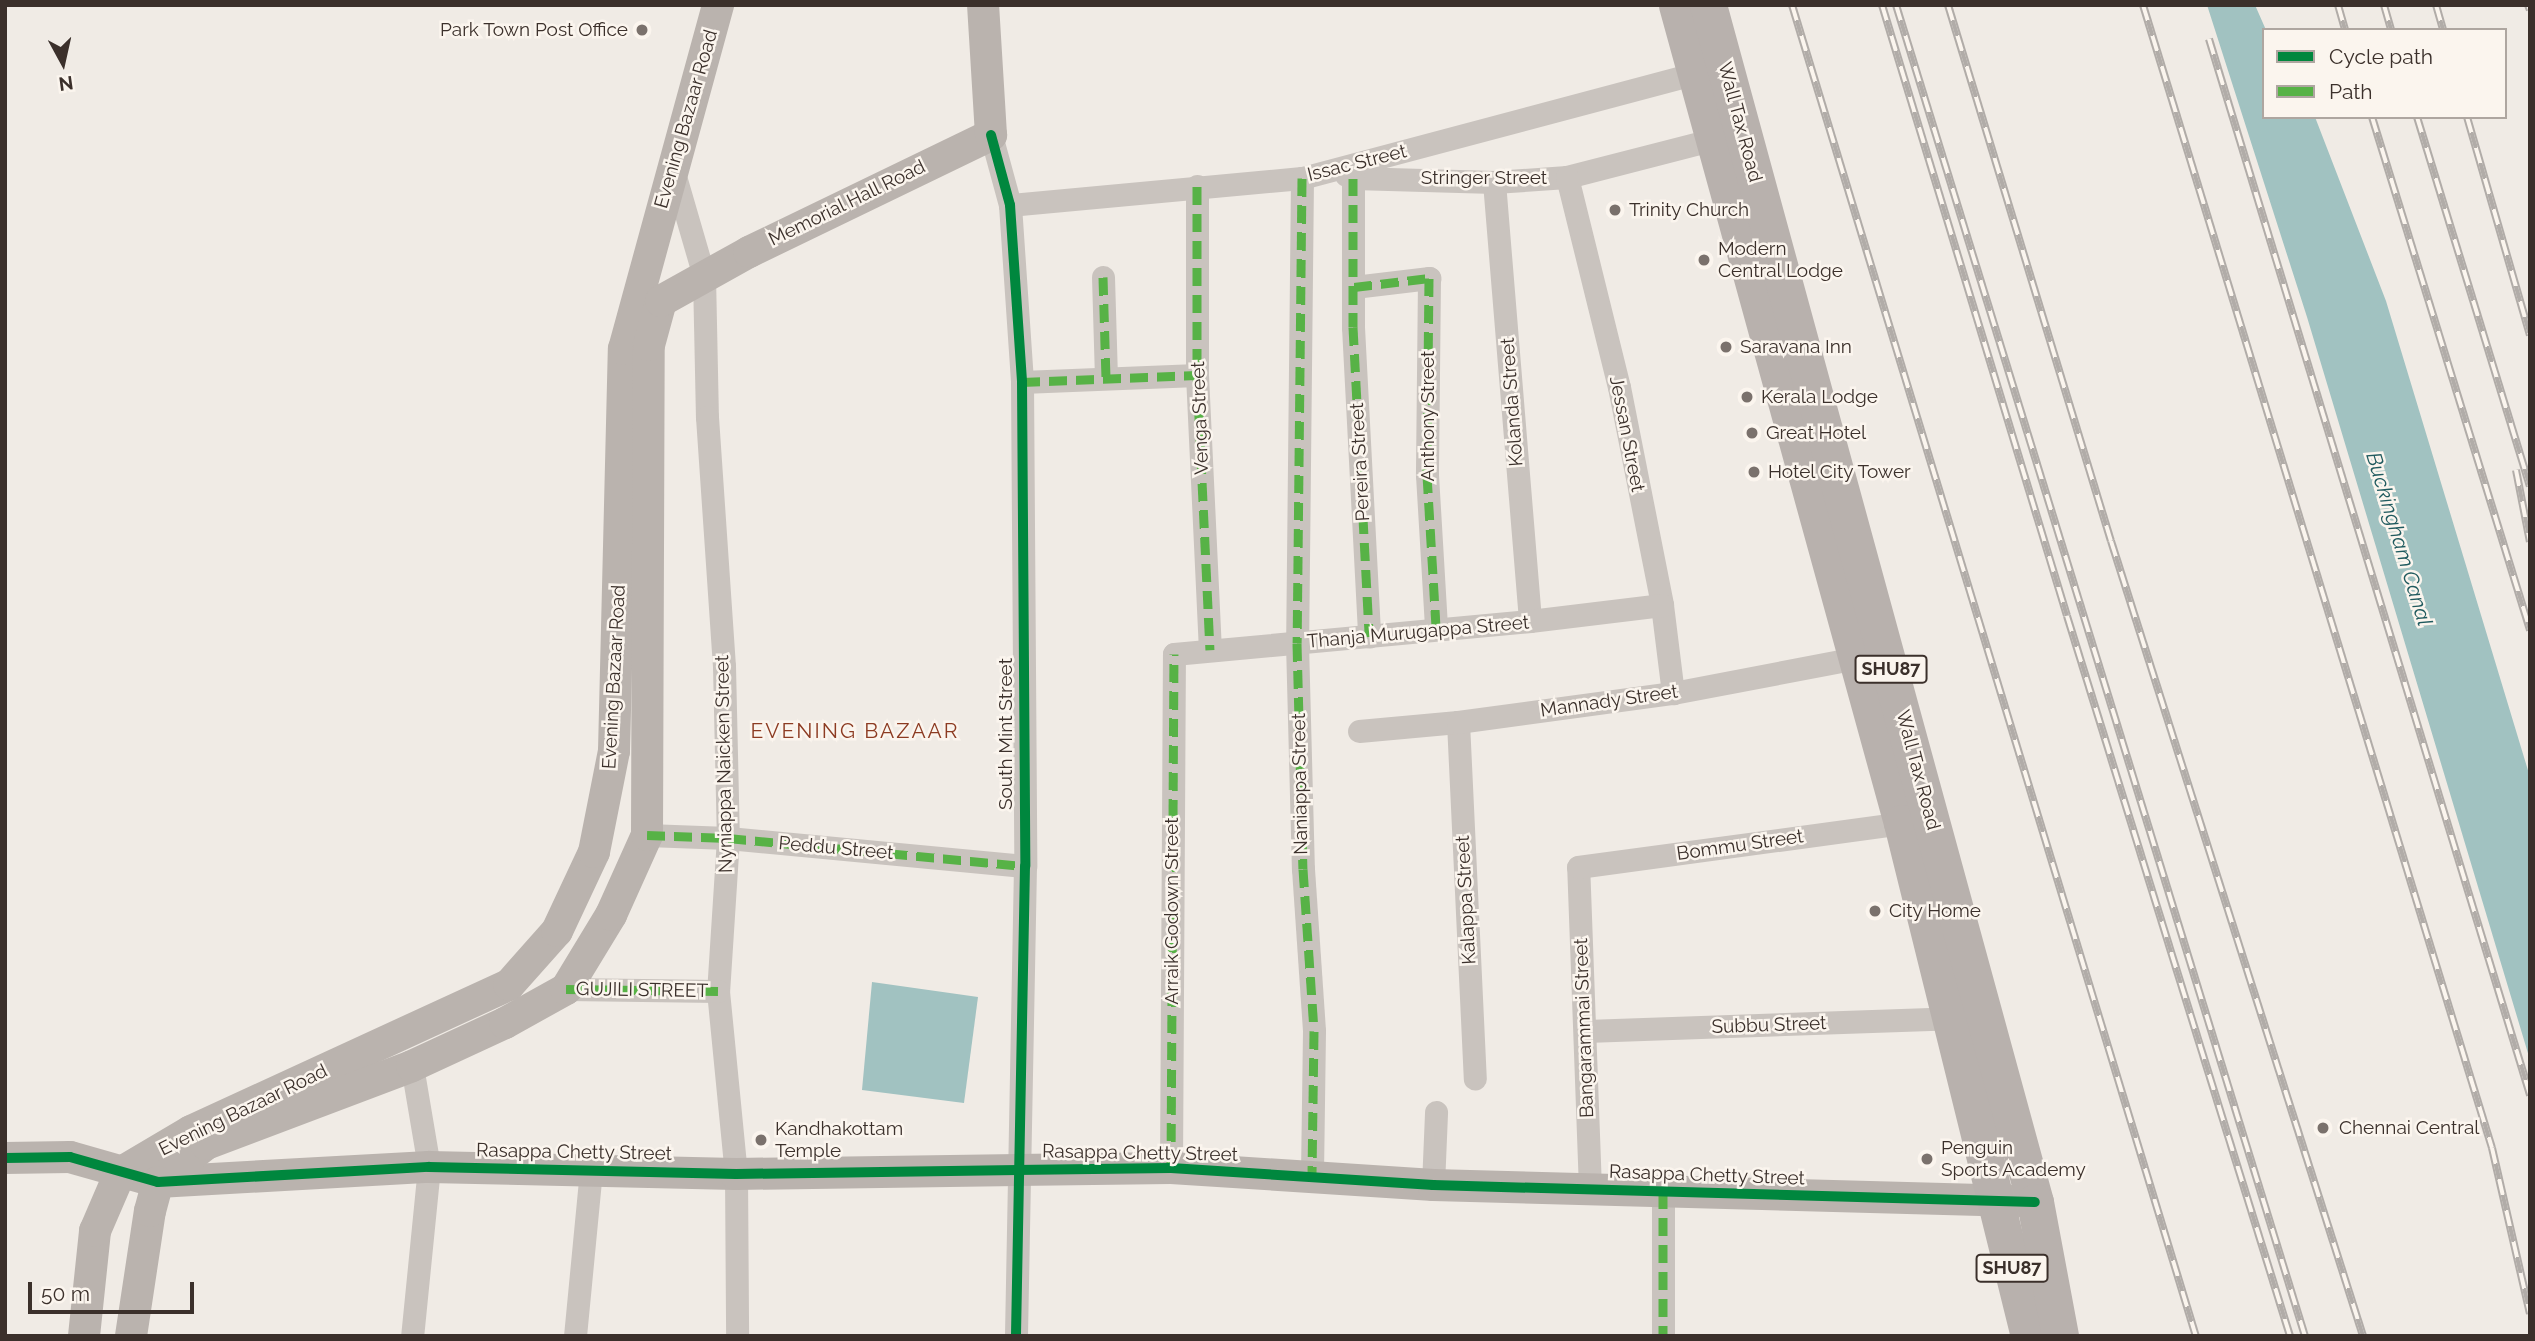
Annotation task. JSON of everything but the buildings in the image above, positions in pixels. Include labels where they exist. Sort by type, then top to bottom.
[{"type":"main road","name":"Evening Bazaar Road","points":[[120,1173],[191,1131],[509,985],[557,931],[594,852],[614,751],[624,349],[718,5]]},
{"type":"main road","name":"South Mint Street","points":[[983,5],[991,135]]},
{"type":"main road","name":"Wall Tax Road","points":[[1677,5],[1902,823],[2029,1336]]},
{"type":"main road","name":"Wall Tax Road","points":[[1708,5],[2035,1202],[2060,1336]]},
{"type":"main road","name":"Memorial Hall Road","points":[[661,301],[704,276],[991,135]]},
{"type":"main road","name":"Evening Bazaar Road","points":[[158,1182],[206,1144],[412,1066],[505,1024],[566,989],[611,915],[647,835],[649,345],[661,301]]},
{"type":"main road","points":[[617,630],[649,630]]},
{"type":"main road","name":"Rasappa Chetty Street","points":[[5,1158],[70,1157],[158,1182],[429,1167],[591,1168],[736,1174],[1171,1168],[1433,1185],[2035,1202]]},
{"type":"main road","points":[[84,1336],[94,1231],[120,1173]]},
{"type":"main road","points":[[131,1336],[150,1211],[158,1182]]},
{"type":"street","name":"Issac Street","points":[[1010,205],[1343,174],[1696,73]]},
{"type":"street","name":"South Mint Street","points":[[991,135],[1010,205],[1022,382],[1025,866],[1016,1336]]},
{"type":"street","name":"Stringer Street","points":[[1343,174],[1494,182],[1567,177],[1715,139]]},
{"type":"street","points":[[672,166],[704,276]]},
{"type":"street","name":"Pereira Street","points":[[1343,174],[1354,287],[1353,327],[1369,637]]},
{"type":"street","name":"Jessan Street","points":[[1567,177],[1619,387],[1662,606],[1672,694]]},
{"type":"street","name":"Naniappa Street","points":[[1302,178],[1297,643],[1303,869],[1314,1031],[1312,1177]]},
{"type":"street","name":"Kolanda Street","points":[[1494,182],[1530,621]]},
{"type":"street","name":"Venga Street","points":[[1197,186],[1197,375],[1210,650]]},
{"type":"street","name":"Nyniappa Naicken Street","points":[[704,276],[707,417],[724,666],[728,838],[718,991],[736,1174],[737,1336]]},
{"type":"street","points":[[1103,277],[1106,377]]},
{"type":"street","name":"Anthony Street","points":[[1354,287],[1429,278],[1427,475],[1436,628]]},
{"type":"street","points":[[1022,382],[1197,375]]},
{"type":"street","name":"Thanja Murugappa Street","points":[[1174,654],[1369,637],[1662,606]]},
{"type":"street","name":"Arraik Godown Street","points":[[1171,1168],[1174,654]]},
{"type":"street","name":"Mannady Street","points":[[1359,731],[1458,722],[1672,694],[1856,658]]},
{"type":"street","name":"Kalappa Street","points":[[1458,722],[1475,1079]]},
{"type":"street","name":"Bommu Street","points":[[1578,867],[1902,823]]},
{"type":"street","name":"Peddu Street","points":[[647,835],[728,838],[1025,866]]},
{"type":"street","name":"Bangarammai Street","points":[[1578,867],[1590,1189]]},
{"type":"street","name":"GUJILI STREET","points":[[566,989],[718,991]]},
{"type":"street","name":"Subbu Street","points":[[1586,1031],[1952,1018]]},
{"type":"street","points":[[412,1066],[429,1167],[412,1336]]},
{"type":"street","points":[[1433,1185],[1436,1112]]},
{"type":"street","points":[[575,1336],[591,1168]]},
{"type":"street","points":[[1663,1191],[1664,1336]]},
{"type":"water","name":"Buckingham Canal","points":[[2207,5],[2255,5],[2265,28],[2262,28],[2262,119],[2316,119],[2386,301],[2530,777],[2530,1060],[2307,317]]},
{"type":"water","points":[[872,982],[978,997],[964,1103],[862,1090]]},
{"type":"railway","points":[[1792,5],[2196,1336]]},
{"type":"railway","points":[[1882,5],[2067,616],[2290,1336]]},
{"type":"railway","points":[[1896,5],[2305,1336]]},
{"type":"railway","points":[[1948,5],[2111,541],[2363,1336]]},
{"type":"railway","points":[[2143,5],[2492,1148],[2530,1314]]},
{"type":"railway","points":[[2338,5],[2344,28]]},
{"type":"railway","points":[[2384,5],[2390,28]]},
{"type":"railway","points":[[2436,5],[2442,28]]},
{"type":"railway","points":[[2528,5],[2530,10]]},
{"type":"railway","points":[[2209,39],[2530,1095]]},
{"type":"railway","points":[[2373,119],[2530,630]]},
{"type":"railway","points":[[2418,119],[2530,486]]},
{"type":"railway","points":[[2468,119],[2530,335]]},
{"type":"railway","points":[[2516,470],[2530,542]]},
{"type":"marked path","points":[[1302,178],[1297,643],[1303,869],[1314,1031],[1312,1177]]},
{"type":"marked path","points":[[1353,178],[1353,327],[1369,637]]},
{"type":"marked path","points":[[1197,186],[1197,375],[1210,650]]},
{"type":"marked path","points":[[1103,277],[1106,377]]},
{"type":"marked path","points":[[1354,287],[1429,278],[1427,475],[1436,628]]},
{"type":"marked path","points":[[1022,382],[1197,375]]},
{"type":"marked path","points":[[1171,1168],[1174,654]]},
{"type":"marked path","points":[[647,835],[728,838],[1025,866]]},
{"type":"marked path","points":[[566,989],[718,991]]},
{"type":"marked path","points":[[1663,1191],[1663,1336]]},
{"type":"cycle path","points":[[991,135],[1010,205],[1022,382],[1025,866],[1016,1336]]},
{"type":"cycle path","points":[[5,1158],[70,1157],[158,1182],[429,1167],[736,1174],[1171,1168],[1433,1185],[2035,1202]]},
{"type":"place","name":"Park Town Post Office","points":[[642,30]]},
{"type":"place","name":"Trinity Church","points":[[1615,210]]},
{"type":"place","name":"Modern Central Lodge","points":[[1704,260]]},
{"type":"place","name":"Saravana Inn","points":[[1726,347]]},
{"type":"place","name":"Kerala Lodge","points":[[1747,397]]},
{"type":"place","name":"Great Hotel","points":[[1752,433]]},
{"type":"place","name":"Hotel City Tower","points":[[1754,472]]},
{"type":"place","name":"City Home","points":[[1875,911]]},
{"type":"place","name":"Chennai Central","points":[[2323,1128]]},
{"type":"place","name":"Kandhakottam Temple","points":[[761,1140]]},
{"type":"place","name":"Penguin Sports Academy","points":[[1927,1159]]},
{"type":"district","name":"EVENING BAZAAR","points":[[855,731]]}]
